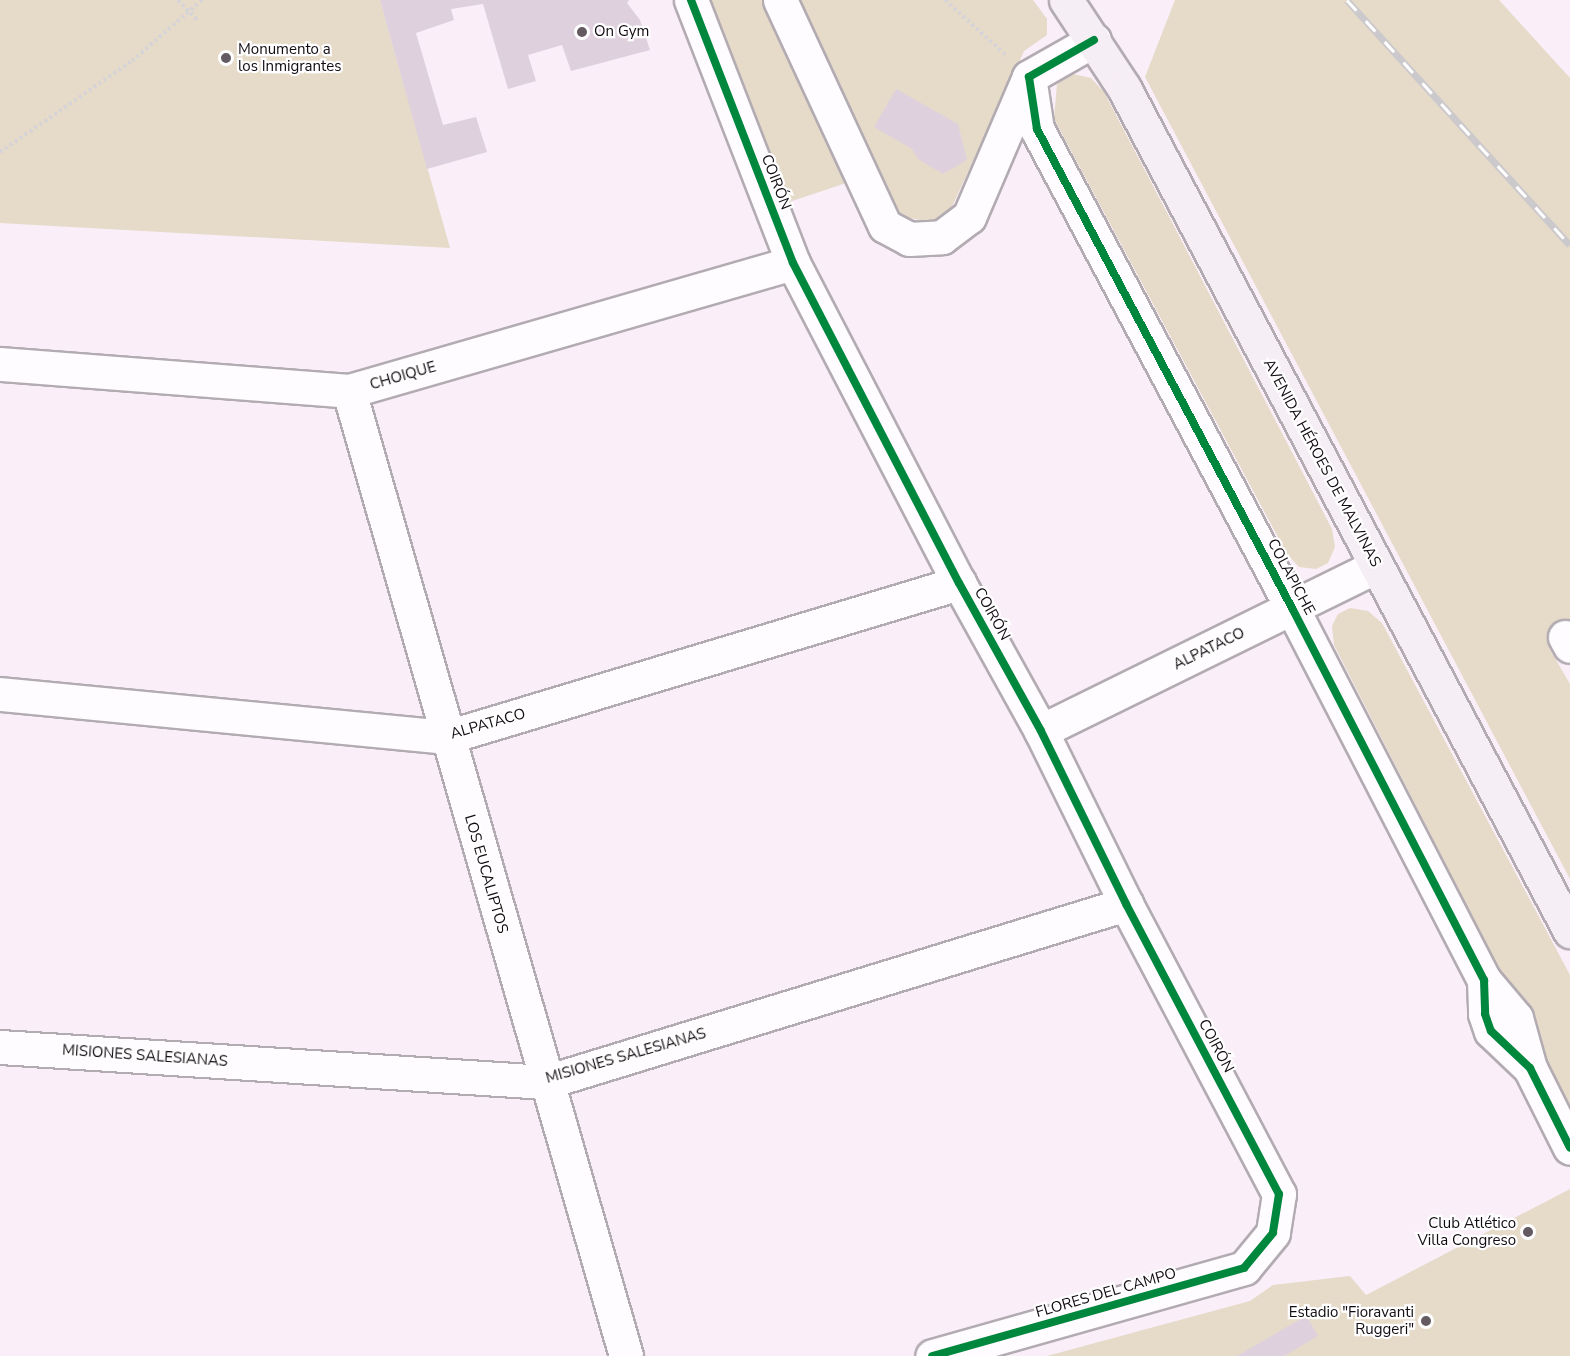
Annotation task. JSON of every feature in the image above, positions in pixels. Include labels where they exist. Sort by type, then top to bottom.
[{"type":"main road","name":"AVENIDA HÉROES DE MALVINAS","points":[[1066,0],[1124,88],[1570,931]]},
{"type":"street","name":"COIRÓN","points":[[691,0],[793,263],[959,583],[1041,731],[1126,904],[1279,1194],[1273,1233]]},
{"type":"street","points":[[780,0],[885,226],[909,239],[942,237],[969,217],[1029,77],[1094,40]]},
{"type":"street","name":"COLAPICHE","points":[[1029,77],[1037,129],[1292,608],[1484,980],[1485,1014],[1491,1031],[1530,1068],[1570,1148]]},
{"type":"street","name":"CHOIQUE","points":[[0,364],[349,391],[793,263]]},
{"type":"street","name":"LOS EUCALIPTOS","points":[[349,391],[626,1356]]},
{"type":"street","name":"ALPATACO","points":[[1041,731],[1377,566]]},
{"type":"street","name":"ALPATACO","points":[[0,694],[447,737],[959,583]]},
{"type":"street","name":"MISIONES SALESIANAS","points":[[0,1047],[546,1082],[1126,904]]},
{"type":"street","name":"FLORES DEL CAMPO","points":[[932,1356],[1245,1268],[1273,1233]]},
{"type":"path","points":[[178,0],[197,20]]},
{"type":"path","points":[[0,152],[132,61],[202,0]]},
{"type":"path","points":[[945,0],[1029,77]]},
{"type":"shaded area","points":[[0,0],[380,0],[450,248],[0,223]]},
{"type":"shaded area","points":[[708,0],[1033,0],[1047,19],[1047,35],[1024,51],[950,211],[935,223],[895,215],[873,174],[783,204]]},
{"type":"shaded area","points":[[1175,0],[1499,0],[1570,78],[1570,635],[1549,648],[1570,684],[1570,879],[1145,77]]},
{"type":"shaded area","points":[[1072,74],[1091,78],[1104,92],[1332,529],[1335,547],[1328,563],[1316,569],[1299,567],[1287,554],[1054,119],[1057,84]]},
{"type":"shaded area","points":[[1350,608],[1368,611],[1382,623],[1570,975],[1570,1108],[1334,645],[1332,626],[1338,614]]},
{"type":"shaded area","name":"Club Atlético Villa Congreso","points":[[1570,1189],[1570,1356],[1047,1356],[1250,1301],[1273,1285],[1350,1276],[1366,1295]]},
{"type":"building","points":[[380,0],[629,0],[627,3],[640,20],[650,50],[571,71],[562,45],[528,55],[536,81],[508,89],[483,4],[451,9],[454,20],[416,33],[443,125],[476,117],[487,152],[427,169]]},
{"type":"building","points":[[896,89],[958,124],[967,160],[943,174],[918,159],[912,149],[874,127]]},
{"type":"building","points":[[1306,1316],[1318,1336],[1284,1356],[1237,1356]]},
{"type":"railway","points":[[1347,0],[1570,245]]},
{"type":"cycle path","points":[[691,0],[793,263],[959,583],[1041,731],[1126,904],[1279,1194],[1273,1233],[1244,1268],[932,1356]]},
{"type":"cycle path","points":[[1094,40],[1029,77],[1037,129],[1292,608],[1484,980],[1485,1014],[1491,1031],[1530,1068],[1570,1148]]},
{"type":"place","name":"On Gym","points":[[582,32]]},
{"type":"place","name":"Monumento a los Inmigrantes","points":[[226,58]]},
{"type":"place","name":"Club Atlético Villa Congreso","points":[[1528,1232]]},
{"type":"place","name":"Estadio \"Fioravanti Ruggeri\"","points":[[1426,1321]]}]
